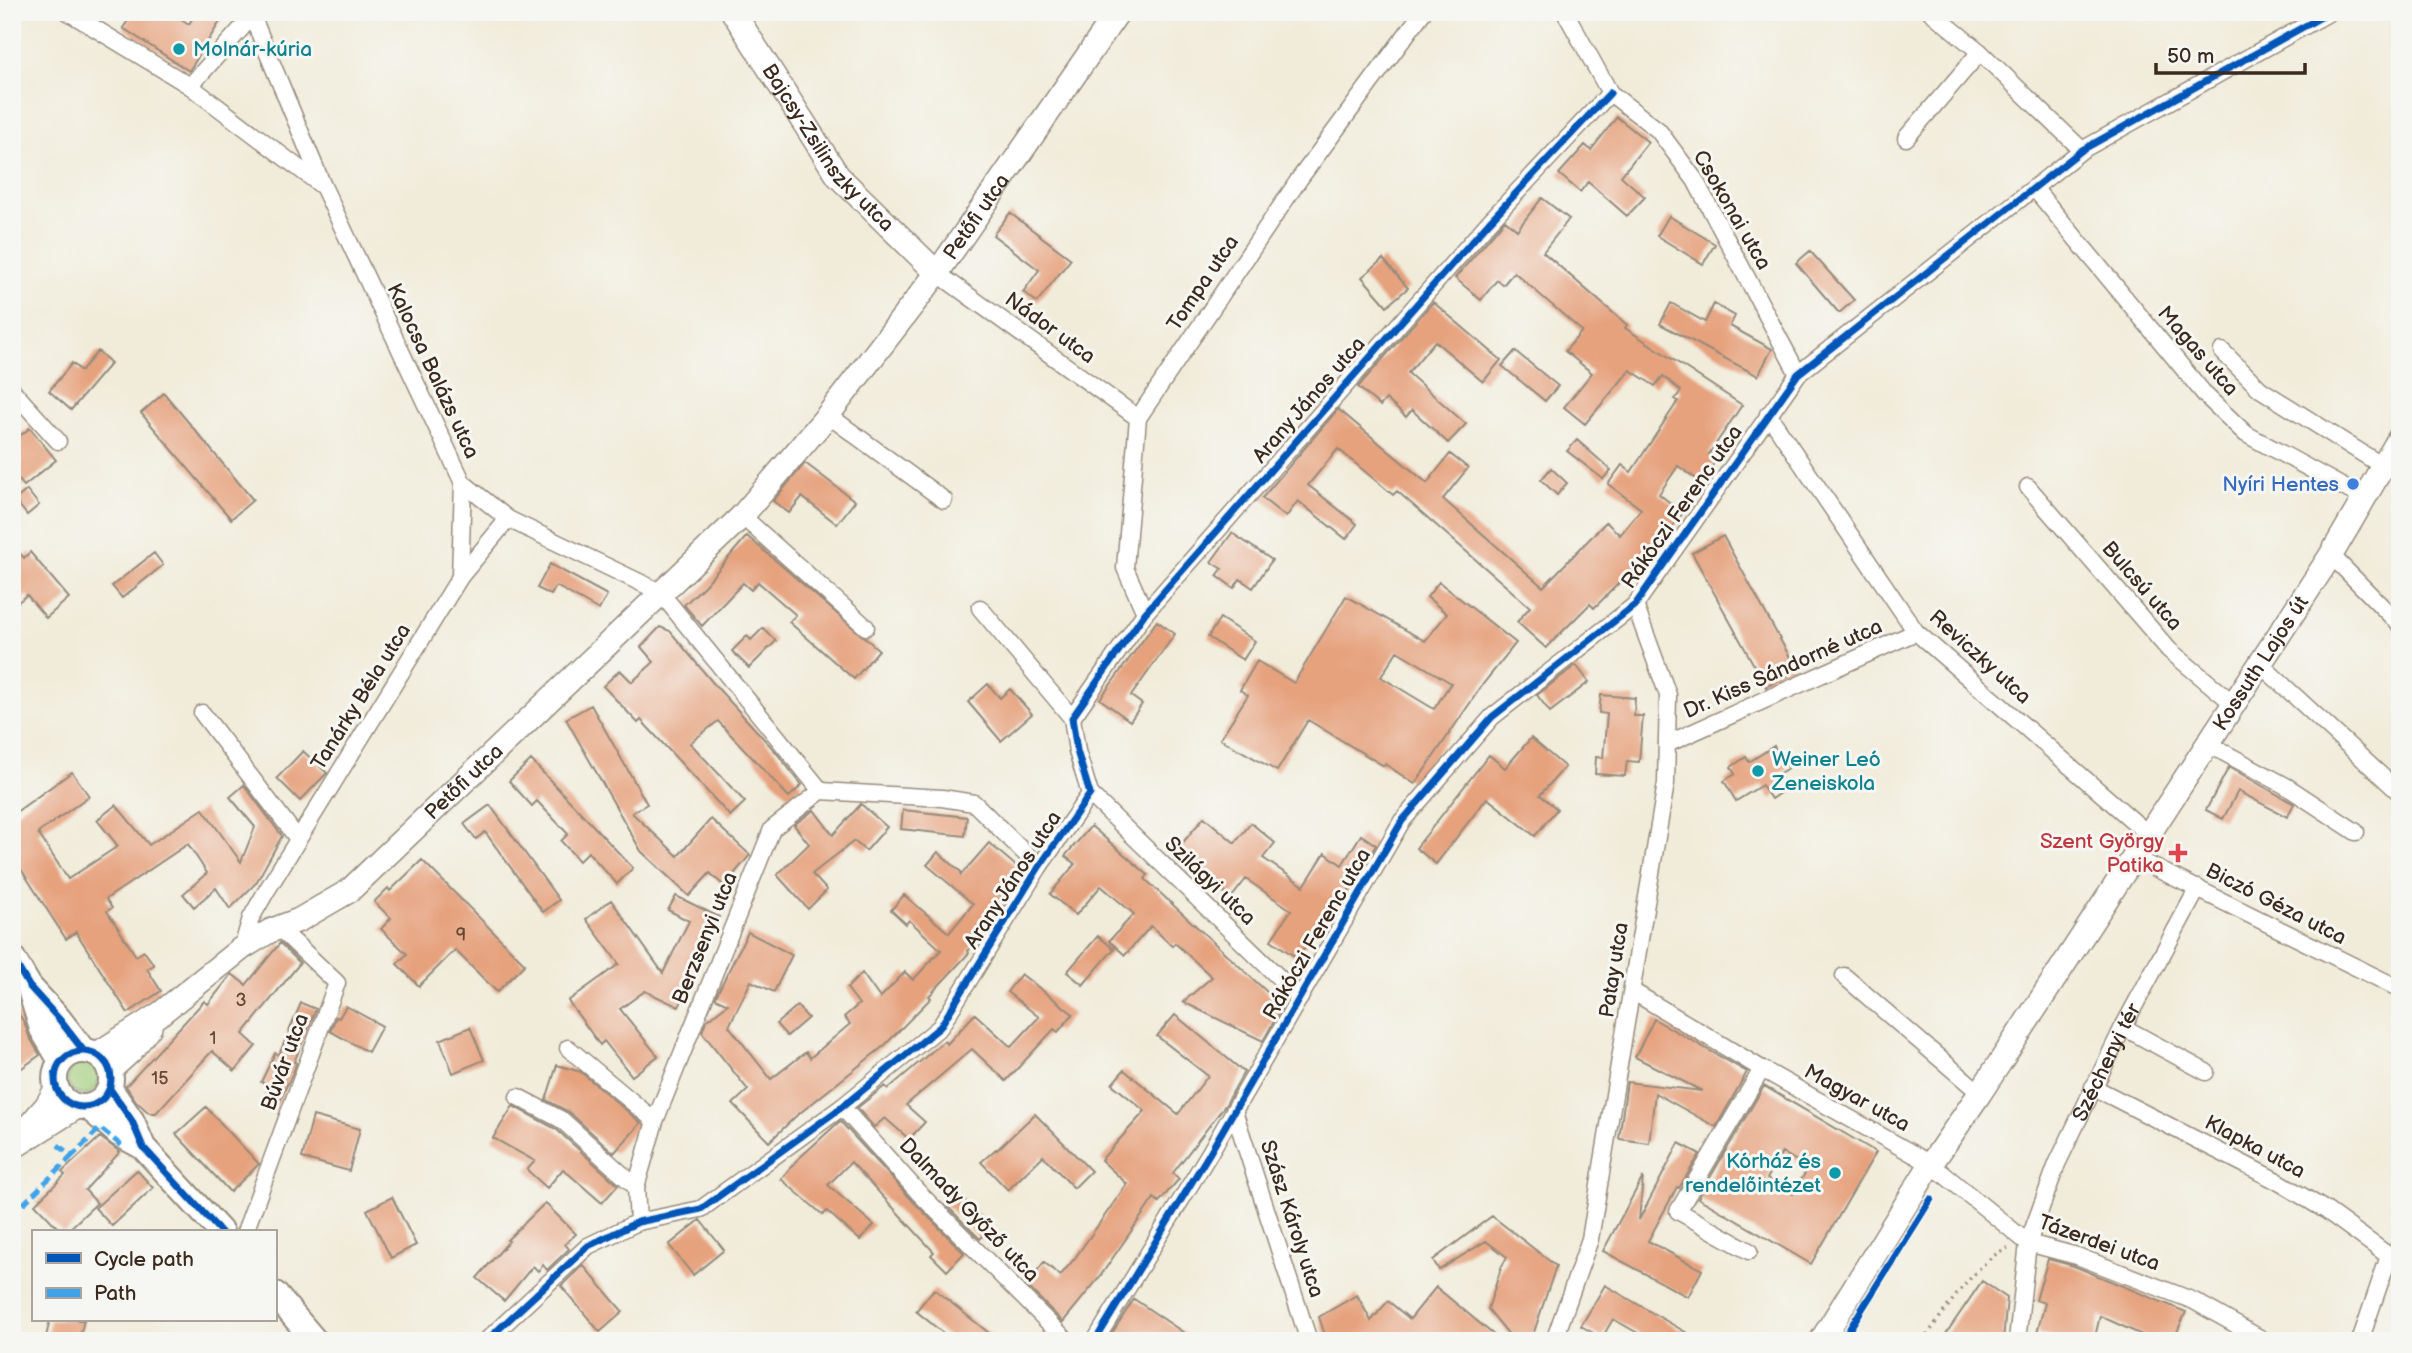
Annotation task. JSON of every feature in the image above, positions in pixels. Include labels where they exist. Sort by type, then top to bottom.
[{"type":"main road","points":[[12,957],[29,986],[59,1018],[132,1121],[143,1147]]},
{"type":"main road","points":[[92,1065],[55,1074],[56,1089],[64,1100],[83,1107],[143,1147],[218,1230]]},
{"type":"main road","points":[[83,1107],[97,1104],[92,1065]]},
{"type":"main road","points":[[276,1295],[313,1340]]},
{"type":"street","name":"Kalocsa Balázs utca","points":[[68,12],[190,86],[323,186]]},
{"type":"street","name":"Bajcsy-Zsilinszky utca","points":[[733,12],[838,176],[937,273]]},
{"type":"street","name":"Petőfi utca","points":[[92,1065],[131,1051],[161,1013],[242,948],[349,891],[742,516],[828,415],[937,273],[1118,12]]},
{"type":"street","name":"Tompa utca","points":[[1145,613],[1125,568],[1138,418],[1300,178],[1423,12]]},
{"type":"street","points":[[1931,12],[1980,52],[2082,150]]},
{"type":"street","name":"Rákóczi Ferenc utca","points":[[1095,1341],[1234,1111],[1402,821],[1492,717],[1635,605],[1798,374],[2082,150],[2330,12]]},
{"type":"street","name":"Kalocsa Balázs utca","points":[[255,15],[323,186],[463,483],[508,519],[660,592]]},
{"type":"street","points":[[190,86],[255,15]]},
{"type":"street","name":"Csokonai utca","points":[[1572,16],[1610,93],[1657,130],[1695,180],[1798,374]]},
{"type":"street","points":[[1906,138],[1980,52]]},
{"type":"street","name":"Arany János utca","points":[[1072,718],[1145,613],[1489,222],[1610,93]]},
{"type":"street","name":"Magas utca","points":[[2035,189],[2206,396],[2246,434],[2365,499]]},
{"type":"street","name":"Nádor utca","points":[[937,273],[1138,418]]},
{"type":"street","name":"Kossuth Lajos út","points":[[2133,857],[2331,555],[2395,450],[2260,389],[2222,351]]},
{"type":"street","points":[[12,390],[58,441]]},
{"type":"street","name":"Reviczky utca","points":[[1768,414],[1916,632],[2148,834]]},
{"type":"street","points":[[828,415],[944,500]]},
{"type":"street","name":"Tanárky Béla utca","points":[[460,577],[463,483]]},
{"type":"street","name":"Bulcsú utca","points":[[2028,487],[2169,650],[2234,704]]},
{"type":"street","points":[[742,516],[866,627]]},
{"type":"street","name":"Tanárky Béla utca","points":[[242,948],[251,918],[460,577],[508,519]]},
{"type":"street","points":[[2331,555],[2400,625]]},
{"type":"street","points":[[660,592],[821,791],[942,798],[974,803],[1040,867]]},
{"type":"street","name":"Patay utca","points":[[1554,1341],[1590,1239],[1666,783],[1668,695],[1635,605]]},
{"type":"street","points":[[979,608],[1072,718],[1077,751],[1090,794]]},
{"type":"street","name":"Dr. Kiss Sándorné utca","points":[[1667,744],[1916,632]]},
{"type":"street","points":[[2260,664],[2400,793]]},
{"type":"street","points":[[202,713],[298,839]]},
{"type":"street","points":[[2208,744],[2286,786],[2356,832]]},
{"type":"street","name":"Berzsenyi utca","points":[[638,1222],[636,1187],[655,1121],[772,829],[821,791]]},
{"type":"street","name":"Arany János utca","points":[[486,1341],[588,1246],[638,1222],[701,1209],[842,1107],[940,1027],[1040,867],[1090,794]]},
{"type":"street","name":"Szilágyi utca","points":[[1090,794],[1300,998]]},
{"type":"street","points":[[1821,1341],[1931,1164],[2133,857]]},
{"type":"street","name":"Biczó Géza utca","points":[[2133,857],[2400,989]]},
{"type":"street","name":"Széchenyi tér","points":[[2017,1341],[2028,1242],[2057,1164],[2123,1027],[2198,888]]},
{"type":"street","name":"Búvár utca","points":[[246,1230],[337,983],[278,927]]},
{"type":"street","points":[[1844,976],[1980,1093]]},
{"type":"street","name":"Magyar utca","points":[[1632,991],[1762,1069],[1931,1164]]},
{"type":"street","points":[[2123,1027],[2206,1072]]},
{"type":"street","points":[[568,1048],[655,1121]]},
{"type":"street","points":[[1749,1251],[1678,1211],[1762,1069]]},
{"type":"street","name":"Klapka utca","points":[[2093,1087],[2279,1182],[2394,1252]]},
{"type":"street","points":[[12,1147],[47,1105],[56,1089]]},
{"type":"street","points":[[518,1097],[562,1120],[636,1187]]},
{"type":"street","points":[[12,1147],[83,1107]]},
{"type":"street","name":"Dalmady Győző utca","points":[[842,1107],[918,1192],[1067,1341]]},
{"type":"street","name":"Szász Károly utca","points":[[1234,1111],[1309,1341]]},
{"type":"street","name":"Tázerdei utca","points":[[1931,1164],[2028,1242],[2077,1256],[2194,1301],[2265,1341]]},
{"type":"street","points":[[2360,1341],[2394,1252]]},
{"type":"path","points":[[1923,1341],[1965,1284],[2000,1251],[2028,1242]]},
{"type":"green space","points":[[83,1063],[95,1067],[99,1079],[95,1091],[83,1095],[71,1091],[67,1079],[71,1067]]},
{"type":"building","name":"Molnár-kúria","points":[[134,12],[170,12],[189,24],[196,12],[226,12],[189,71],[123,28]]},
{"type":"building","points":[[1617,117],[1648,142],[1621,176],[1645,197],[1627,216],[1588,182],[1580,192],[1559,174],[1585,145],[1591,150]]},
{"type":"building","points":[[1542,198],[1569,219],[1543,252],[1627,325],[1625,328],[1742,405],[1709,454],[1717,459],[1701,482],[1678,466],[1659,494],[1683,513],[1662,540],[1594,608],[1590,604],[1546,648],[1517,622],[1530,607],[1397,491],[1393,495],[1338,449],[1308,485],[1357,524],[1346,539],[1298,501],[1286,517],[1262,498],[1338,409],[1427,483],[1450,454],[1468,468],[1443,499],[1543,587],[1606,522],[1620,535],[1641,509],[1608,484],[1622,465],[1631,472],[1678,401],[1675,399],[1681,391],[1663,376],[1655,386],[1630,370],[1585,424],[1564,407],[1592,373],[1565,351],[1582,331],[1514,272],[1503,285],[1497,280],[1481,300],[1455,278],[1505,220],[1517,230]]},
{"type":"building","points":[[1010,213],[1071,259],[1037,302],[1023,292],[1039,270],[993,235]]},
{"type":"building","points":[[1669,216],[1715,244],[1703,264],[1657,236]]},
{"type":"building","points":[[1810,251],[1854,300],[1839,313],[1796,263]]},
{"type":"building","points":[[1383,259],[1408,288],[1387,306],[1362,277]]},
{"type":"building","points":[[1433,302],[1501,360],[1483,382],[1435,341],[1408,373],[1466,424],[1448,443],[1412,410],[1406,417],[1386,399],[1380,406],[1358,387]]},
{"type":"building","points":[[1671,303],[1705,322],[1714,304],[1735,316],[1730,326],[1772,349],[1758,376],[1660,324]]},
{"type":"building","points":[[98,351],[111,363],[71,410],[49,391],[72,363],[81,371]]},
{"type":"building","points":[[1515,351],[1558,386],[1545,401],[1502,366]]},
{"type":"building","points":[[164,393],[253,500],[231,519],[141,413]]},
{"type":"building","points":[[30,428],[56,460],[24,486],[12,471],[12,442]]},
{"type":"building","points":[[1577,440],[1611,470],[1603,479],[1567,451]]},
{"type":"building","points":[[805,463],[855,501],[837,524],[802,497],[789,513],[773,501]]},
{"type":"building","points":[[1551,468],[1567,483],[1557,495],[1541,480]]},
{"type":"building","points":[[27,490],[39,505],[27,515],[15,500]]},
{"type":"building","points":[[1232,533],[1272,560],[1253,588],[1240,579],[1234,588],[1217,576],[1222,569],[1211,562]]},
{"type":"building","points":[[747,536],[879,650],[854,679],[789,622],[796,615],[758,582],[751,590],[743,583],[702,626],[684,605]]},
{"type":"building","points":[[1723,536],[1797,670],[1766,687],[1692,553]]},
{"type":"building","points":[[12,544],[24,558],[30,552],[69,598],[46,618],[27,595],[12,607]]},
{"type":"building","points":[[154,553],[163,565],[122,598],[112,586]]},
{"type":"building","points":[[550,564],[607,595],[599,610],[556,586],[551,595],[537,588]]},
{"type":"building","points":[[1439,582],[1516,643],[1483,684],[1415,784],[1308,720],[1277,771],[1220,739],[1248,695],[1240,690],[1257,661],[1294,683],[1346,596],[1425,641],[1447,614],[1427,597]],"holes":[[[1397,651],[1451,683],[1434,709],[1381,677]]]},
{"type":"building","points":[[1220,618],[1255,641],[1243,660],[1208,637]]},
{"type":"building","points":[[1157,621],[1175,634],[1131,696],[1142,704],[1130,721],[1100,699]]},
{"type":"building","points":[[660,627],[670,631],[802,785],[789,797],[718,721],[690,743],[745,802],[730,816],[641,720],[638,723],[603,686],[620,670],[632,682],[654,662],[641,647]]},
{"type":"building","points":[[763,628],[776,641],[749,668],[732,651],[747,636],[751,640]]},
{"type":"building","points":[[1576,665],[1589,682],[1550,712],[1537,695]]},
{"type":"building","points":[[988,684],[1000,698],[1010,689],[1032,714],[1001,741],[968,702]]},
{"type":"building","points":[[1601,695],[1635,698],[1634,716],[1643,716],[1639,762],[1627,761],[1625,776],[1595,774],[1596,757],[1603,758],[1607,714],[1599,713]]},
{"type":"building","points":[[591,705],[647,804],[632,813],[678,856],[711,819],[750,855],[724,886],[710,873],[689,896],[641,851],[566,719]]},
{"type":"building","points":[[1531,738],[1565,767],[1540,795],[1557,809],[1535,836],[1487,798],[1436,864],[1416,848],[1489,755],[1505,768]]},
{"type":"building","name":"Weiner Leó Zeneiskola","points":[[1774,746],[1788,768],[1778,774],[1787,788],[1771,799],[1762,785],[1736,801],[1724,781],[1735,774],[1731,767],[1746,757],[1749,762]]},
{"type":"building","points":[[303,751],[327,773],[300,801],[277,778]]},
{"type":"building","points":[[531,760],[633,868],[617,884],[588,852],[579,861],[561,841],[568,834],[537,801],[532,806],[509,781]]},
{"type":"building","points":[[2229,767],[2294,804],[2287,817],[2238,791],[2223,819],[2206,810]]},
{"type":"building","points":[[72,772],[89,796],[38,833],[68,879],[118,846],[97,820],[116,805],[149,845],[203,809],[241,862],[255,827],[230,797],[244,785],[282,836],[256,883],[230,909],[216,888],[194,907],[183,894],[207,873],[188,844],[106,899],[112,908],[107,911],[136,956],[144,951],[154,965],[147,969],[161,991],[128,1013],[76,932],[66,939],[17,863],[20,860],[12,850],[12,815]]},
{"type":"building","points":[[861,804],[887,827],[866,851],[854,841],[812,874],[827,890],[808,909],[777,875],[809,844],[794,825],[814,810],[833,835]]},
{"type":"building","points":[[490,805],[559,900],[543,912],[485,832],[476,839],[464,824]]},
{"type":"building","points":[[903,810],[967,817],[965,836],[901,829]]},
{"type":"building","points":[[1204,817],[1235,843],[1251,823],[1275,843],[1263,858],[1304,886],[1325,853],[1342,865],[1361,835],[1376,845],[1347,893],[1343,890],[1297,958],[1271,940],[1291,910],[1246,879],[1231,898],[1175,852]]},
{"type":"building","points":[[1091,826],[1148,875],[1145,879],[1279,1003],[1281,1009],[1263,1041],[1183,1002],[1212,977],[1175,943],[1172,946],[1151,926],[1125,955],[1109,941],[1134,914],[1101,886],[1076,915],[1050,894],[1075,864],[1065,856]]},
{"type":"building","points":[[989,843],[1023,872],[997,902],[1003,906],[994,921],[929,996],[931,998],[885,1045],[795,1117],[769,1142],[733,1104],[748,1090],[702,1032],[706,1021],[728,1004],[715,998],[748,932],[792,955],[774,992],[751,981],[729,1026],[771,1079],[806,1052],[810,1058],[850,1024],[844,1017],[859,1004],[847,988],[862,973],[880,998],[905,972],[913,980],[941,950],[909,920],[906,924],[891,910],[904,895],[949,933],[973,904],[927,865],[938,852],[961,872],[961,875]]},
{"type":"building","points":[[422,860],[525,964],[497,992],[455,950],[419,986],[397,964],[407,954],[381,929],[391,918],[374,902],[388,888],[390,891]]},
{"type":"building","points":[[676,896],[719,917],[688,977],[692,979],[679,1007],[645,991],[620,1009],[658,1056],[632,1076],[604,1041],[600,1045],[568,1001],[619,964],[586,919],[611,900],[663,973],[689,921],[668,910]]},
{"type":"building","points":[[1098,936],[1114,949],[1083,985],[1067,972]]},
{"type":"building","points":[[280,943],[300,963],[243,1034],[256,1046],[235,1071],[212,1051],[156,1113],[149,1113],[136,1101],[126,1086],[204,1001],[208,1004],[232,974],[246,985]]},
{"type":"building","points":[[1021,974],[1073,1014],[1058,1032],[1054,1029],[1006,1081],[972,1049],[906,1105],[925,1122],[909,1139],[885,1118],[874,1127],[857,1108],[885,1086],[888,1089],[944,1041],[947,1044],[975,1014],[1011,1047],[1039,1017],[1007,992]]},
{"type":"building","points":[[301,1003],[316,1009],[294,1062],[294,1070],[275,1111],[261,1104],[270,1086],[261,1082],[275,1053],[279,1055]]},
{"type":"building","points":[[12,1005],[24,1022],[40,1055],[12,1075]]},
{"type":"building","points":[[346,1006],[382,1026],[368,1052],[330,1031],[336,1017],[339,1018]]},
{"type":"building","points":[[797,1006],[808,1018],[787,1036],[776,1024]]},
{"type":"building","points":[[1175,1015],[1244,1072],[1226,1104],[1173,1173],[1179,1179],[1159,1202],[1154,1198],[1099,1278],[1063,1322],[1026,1285],[1044,1262],[1060,1276],[1127,1184],[1101,1160],[1145,1111],[1112,1084],[1124,1070],[1178,1114],[1208,1076],[1157,1036]]},
{"type":"building","points":[[1654,1019],[1747,1072],[1716,1127],[1655,1093],[1649,1143],[1619,1139],[1627,1082],[1702,1091],[1635,1057]]},
{"type":"building","points":[[470,1027],[484,1060],[453,1073],[440,1040]]},
{"type":"building","points":[[557,1065],[581,1072],[641,1123],[614,1153],[569,1112],[546,1100]]},
{"type":"building","name":"Kórház és rendelőintézet","points":[[1764,1086],[1876,1152],[1811,1264],[1698,1198]],"holes":[[[1782,1152],[1808,1168],[1793,1194],[1767,1179]]]},
{"type":"building","points":[[513,1106],[556,1129],[618,1185],[602,1203],[563,1169],[547,1188],[527,1170],[535,1161],[493,1138]]},
{"type":"building","points":[[206,1107],[259,1164],[230,1192],[176,1134]]},
{"type":"building","points":[[1035,1114],[1091,1171],[1074,1188],[1043,1156],[1008,1190],[981,1162]]},
{"type":"building","points":[[313,1116],[360,1129],[349,1171],[302,1158]]},
{"type":"building","points":[[840,1121],[964,1253],[947,1271],[931,1255],[934,1252],[851,1162],[828,1185],[874,1225],[860,1240],[827,1211],[823,1215],[781,1179],[796,1161]]},
{"type":"building","points":[[100,1137],[120,1152],[85,1190],[97,1203],[68,1230],[60,1230],[35,1204],[65,1175],[62,1172]]},
{"type":"building","points":[[1679,1143],[1700,1154],[1679,1188],[1677,1187],[1648,1241],[1702,1270],[1688,1297],[1603,1251],[1643,1177],[1639,1220]]},
{"type":"building","points":[[137,1170],[153,1188],[112,1226],[95,1208]]},
{"type":"building","points":[[957,1193],[991,1228],[980,1239],[945,1204]]},
{"type":"building","points":[[392,1197],[416,1245],[391,1258],[367,1210]]},
{"type":"building","points":[[545,1203],[576,1234],[565,1244],[569,1249],[547,1270],[543,1265],[538,1271],[533,1266],[504,1301],[477,1278],[509,1241],[507,1240]]},
{"type":"building","points":[[1492,1216],[1556,1266],[1531,1341],[1514,1341],[1488,1309],[1507,1257],[1486,1241],[1439,1270],[1433,1260]]},
{"type":"building","points":[[700,1220],[724,1250],[693,1275],[669,1245]]},
{"type":"building","points":[[2048,1259],[2074,1266],[2186,1312],[2173,1341],[2155,1341],[2100,1316],[2094,1341],[2064,1341],[2037,1333],[2045,1303],[2036,1300]]},
{"type":"building","points":[[583,1265],[623,1312],[600,1332],[561,1286]]},
{"type":"building","points":[[1982,1281],[2007,1298],[2003,1341],[1941,1341]]},
{"type":"building","points":[[1605,1285],[1701,1341],[1652,1341],[1613,1319],[1602,1338],[1581,1326]]},
{"type":"building","points":[[1436,1287],[1501,1341],[1327,1341],[1319,1317],[1357,1295],[1371,1321],[1388,1301],[1410,1319]]},
{"type":"building","points":[[934,1289],[999,1341],[953,1341],[916,1311]]},
{"type":"building","points":[[1134,1299],[1196,1341],[1153,1341],[1139,1332],[1133,1341],[1107,1341]]},
{"type":"building","points":[[50,1322],[84,1322],[79,1341],[45,1341]]},
{"type":"marked path","points":[[58,1145],[72,1156],[100,1128],[122,1146]]},
{"type":"marked path","points":[[12,1215],[72,1156]]},
{"type":"cycle path","points":[[1095,1341],[1209,1154],[1402,821],[1492,717],[1635,605],[1798,374],[2082,150],[2330,12]]},
{"type":"cycle path","points":[[486,1341],[588,1246],[638,1222],[701,1209],[842,1107],[940,1027],[1039,867],[1090,794],[1077,751],[1072,718],[1145,613],[1489,222],[1610,93]]},
{"type":"cycle path","points":[[12,957],[29,986],[83,1050]]},
{"type":"cycle path","points":[[77,1051],[89,1051],[99,1055],[107,1063],[111,1079],[107,1095],[99,1103],[89,1107],[77,1107],[67,1103],[59,1095],[55,1085],[55,1073],[59,1063],[67,1055],[77,1051]]},
{"type":"cycle path","points":[[110,1089],[132,1121],[143,1147],[219,1230]]},
{"type":"cycle path","points":[[1842,1341],[1931,1199]]},
{"type":"place","name":"Molnár-kúria","points":[[179,49]]},
{"type":"place","name":"Nyíri Hentes","points":[[2353,484]]},
{"type":"place","name":"Weiner Leó Zeneiskola","points":[[1758,771]]},
{"type":"place","name":"Szent György Patika","points":[[2178,853]]},
{"type":"place","name":"Kórház és rendelőintézet","points":[[1835,1173]]}]
